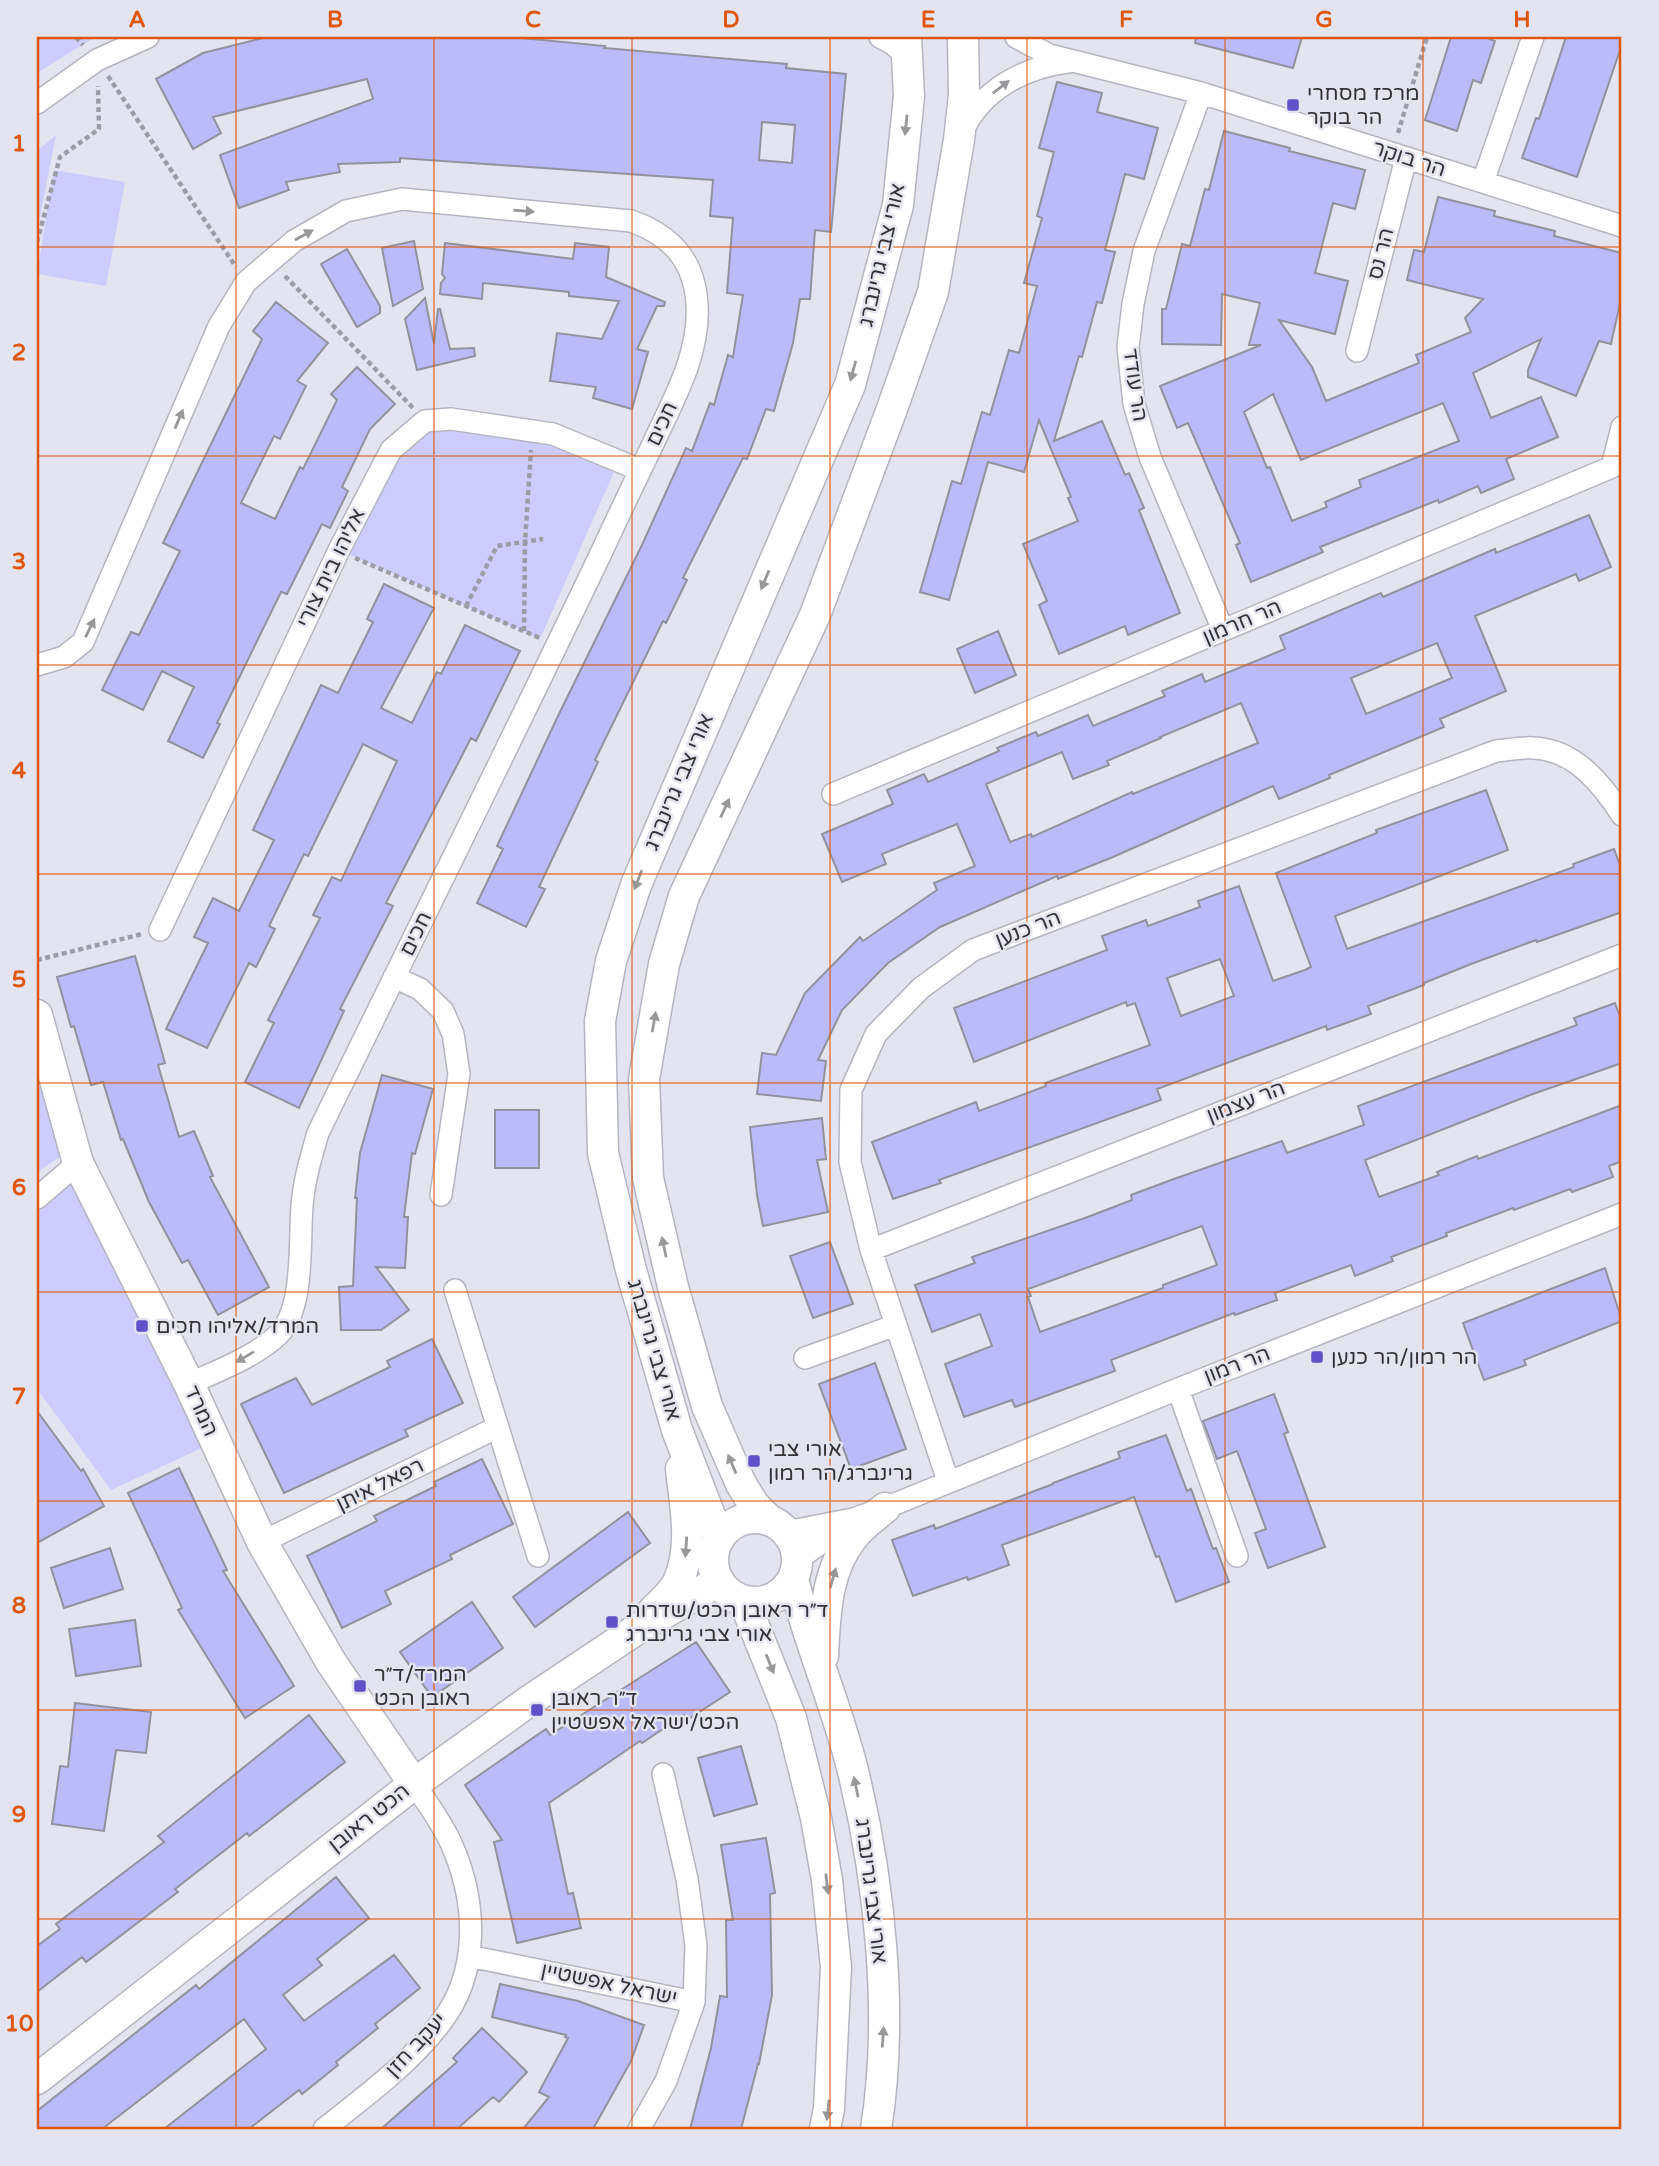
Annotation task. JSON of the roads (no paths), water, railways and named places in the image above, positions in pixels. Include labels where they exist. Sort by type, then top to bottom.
[{"type":"main road","name":"אורי צבי גרינברג","points":[[778,1526],[754,1506],[741,1484],[707,1406],[673,1287],[648,1178],[644,1079],[664,964],[684,896],[815,615],[933,292],[959,140],[964,95],[963,37]]},
{"type":"main road","name":"אורי צבי גרינברג","points":[[719,1539],[677,1430],[631,1270],[603,1153],[600,1020],[611,961],[636,884],[850,385],[898,205],[909,96],[907,47]]},
{"type":"main road","name":"המרד","points":[[37,1015],[78,1163],[189,1384],[262,1542],[331,1662],[414,1784]]},
{"type":"main road","points":[[637,1629],[677,1584],[685,1559],[687,1529],[677,1430]]},
{"type":"main road","points":[[822,1670],[825,1617],[831,1584],[840,1557],[853,1535],[885,1508]]},
{"type":"main road","points":[[755,1518],[778,1526],[792,1540],[795,1569],[778,1596],[767,1600],[744,1601],[734,1597],[719,1581],[713,1560],[719,1539],[729,1528],[741,1521],[755,1518]]},
{"type":"main road","name":"אורי צבי גרינברג","points":[[795,1569],[853,1770],[872,1861],[885,2008],[876,2129]]},
{"type":"main road","name":"הכט ראובן","points":[[37,2079],[414,1784],[529,1701],[637,1629],[719,1581]]},
{"type":"main road","name":"אורי צבי גרינברג","points":[[744,1601],[791,1717],[817,1818],[827,1880],[836,1967],[829,2109],[825,2129]]},
{"type":"street","points":[[37,103],[97,60],[148,37]]},
{"type":"street","points":[[880,37],[907,47]]},
{"type":"street","name":"הר בוקר","points":[[1016,37],[1049,55],[1201,93],[1622,226]]},
{"type":"street","points":[[1483,182],[1533,37]]},
{"type":"street","name":"הר בוקר","points":[[959,140],[975,111],[1006,83],[1023,72],[1046,64],[1074,62]]},
{"type":"street","name":"הר עודד","points":[[1201,93],[1144,251],[1133,304],[1128,347],[1134,404],[1150,457],[1223,630]]},
{"type":"street","name":"הר נס","points":[[1357,351],[1399,155]]},
{"type":"street","name":"חכים","points":[[37,665],[64,657],[83,642],[219,326],[246,282],[293,241],[346,211],[401,199],[631,220],[667,238],[684,258],[694,282],[698,306],[689,368],[557,646],[318,1133],[306,1173],[299,1272],[291,1316],[278,1334],[242,1359],[189,1384]]},
{"type":"street","name":"אליהו בית צורי","points":[[160,930],[339,550],[391,450],[425,421],[451,419],[553,434],[640,470]]},
{"type":"street","name":"הר חרמון","points":[[833,794],[1612,467],[1622,427]]},
{"type":"street","name":"הר כנען","points":[[948,1481],[871,1250],[850,1162],[850,1090],[876,1034],[920,988],[973,950],[1496,751],[1536,748],[1570,758],[1603,786],[1622,815]]},
{"type":"street","name":"הר עצמון","points":[[871,1250],[1622,955]]},
{"type":"street","points":[[394,978],[421,989],[443,1011],[453,1034],[459,1074],[441,1195]]},
{"type":"street","points":[[37,1198],[78,1163]]},
{"type":"street","name":"הר רמון","points":[[778,1526],[853,1519],[885,1508],[1622,1214]]},
{"type":"street","points":[[455,1290],[538,1556]]},
{"type":"street","points":[[805,1358],[896,1325]]},
{"type":"street","points":[[1178,1389],[1237,1556]]},
{"type":"street","name":"רפאל איתן","points":[[262,1542],[498,1427]]},
{"type":"street","name":"הר רמון","points":[[795,1569],[853,1519]]},
{"type":"street","points":[[663,1774],[687,1879],[696,1945],[694,2001]]},
{"type":"street","name":"יעקב חזן","points":[[324,2129],[394,2072],[440,2024],[464,1981],[470,1956],[471,1924],[467,1891],[451,1843],[414,1784]]},
{"type":"street","name":"ישראל אפשטיין","points":[[470,1956],[694,2001],[666,2081],[639,2129]]},
{"type":"place","name":"מרכז מסחרי הר בוקר","points":[[1293,105]]},
{"type":"place","name":"המרד/אליהו חכים","points":[[142,1326]]},
{"type":"place","name":"הר רמון/הר כנען","points":[[1317,1357]]},
{"type":"place","name":"אורי צבי גרינברג/הר רמון","points":[[754,1461]]},
{"type":"place","name":"ד״ר ראובן הכט/שדרות אורי צבי גרינברג","points":[[612,1622]]},
{"type":"place","name":"המרד/ד״ר ראובן הכט","points":[[360,1686]]},
{"type":"place","name":"ד״ר ראובן הכט/ישראל אפשטיין","points":[[537,1710]]}]
